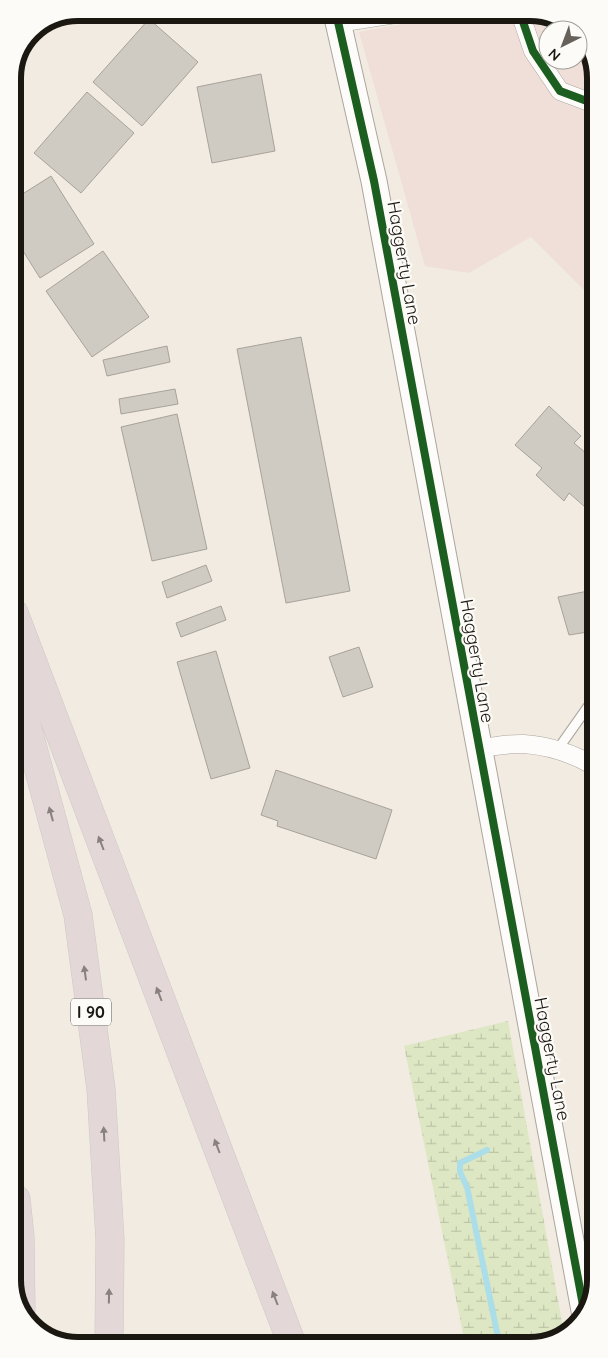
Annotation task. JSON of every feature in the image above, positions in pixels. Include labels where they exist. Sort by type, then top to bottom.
[{"type":"highway","points":[[21,631],[289,1337]]},
{"type":"highway","name":"I 90","points":[[21,705],[78,915],[101,1089],[110,1240],[109,1337]]},
{"type":"street","name":"Haggerty Lane","points":[[338,21],[374,181],[582,1302]]},
{"type":"street","points":[[523,21],[533,51],[560,91],[587,101]]},
{"type":"street","points":[[478,748],[523,744],[558,749],[587,762]]},
{"type":"lane","points":[[558,749],[587,708]]},
{"type":"shaded area","points":[[419,21],[538,22],[538,70],[586,70],[587,293],[531,237],[469,273],[425,266],[359,32]]},
{"type":"green space","points":[[508,1021],[563,1326],[555,1331],[530,1337],[464,1337],[404,1046]]},
{"type":"building","points":[[147,21],[151,21],[198,62],[142,126],[93,82]]},
{"type":"building","points":[[261,74],[275,151],[212,163],[197,87]]},
{"type":"building","points":[[87,92],[134,133],[81,193],[34,153]]},
{"type":"building","points":[[51,176],[94,244],[40,278],[21,248],[21,195]]},
{"type":"building","points":[[103,251],[149,317],[92,357],[46,291]]},
{"type":"building","points":[[301,337],[350,591],[286,603],[237,349]]},
{"type":"building","points":[[167,346],[170,362],[107,376],[103,360]]},
{"type":"building","points":[[175,389],[178,404],[121,414],[119,399]]},
{"type":"building","points":[[549,406],[581,436],[574,443],[587,454],[587,509],[569,493],[564,501],[536,475],[542,468],[515,445]]},
{"type":"building","points":[[177,414],[207,549],[152,561],[121,427]]},
{"type":"building","points":[[206,565],[212,581],[167,598],[162,582]]},
{"type":"building","points":[[587,591],[587,632],[569,635],[558,597]]},
{"type":"building","points":[[221,606],[226,620],[181,637],[176,623]]},
{"type":"building","points":[[359,647],[373,687],[343,697],[329,657]]},
{"type":"building","points":[[216,651],[250,768],[211,779],[177,662]]},
{"type":"building","points":[[276,770],[392,810],[376,859],[277,826],[278,821],[261,815]]},
{"type":"waterway","points":[[487,1150],[460,1163],[460,1172],[467,1187],[498,1337]]},
{"type":"cycle path","points":[[338,21],[374,181],[582,1302]]},
{"type":"cycle path","points":[[523,21],[533,51],[560,91],[587,101]]}]
